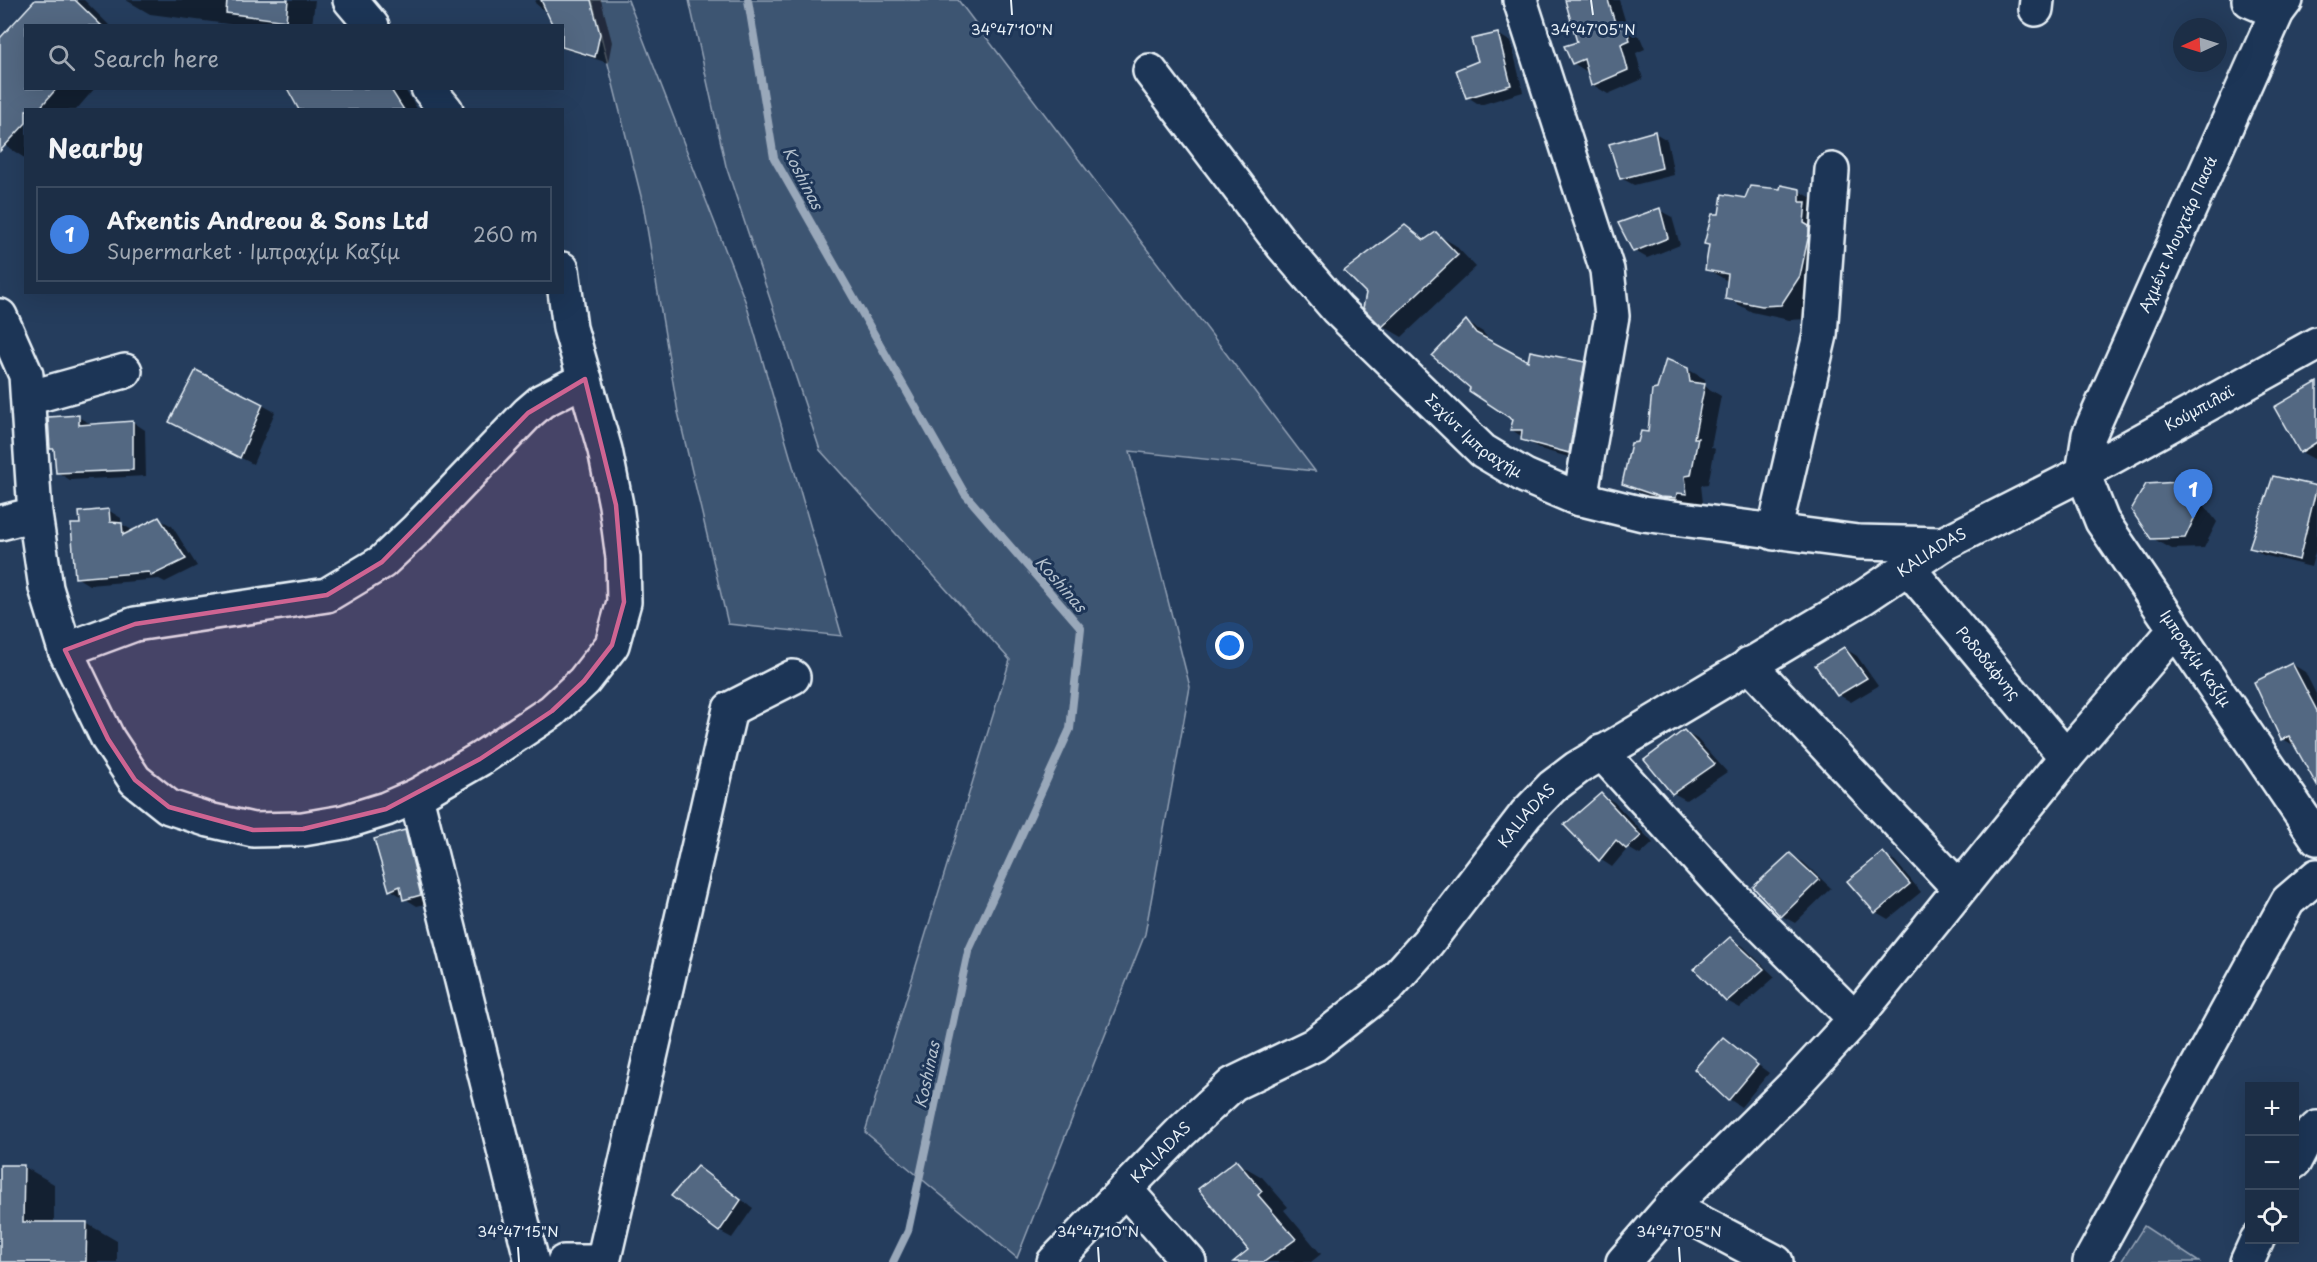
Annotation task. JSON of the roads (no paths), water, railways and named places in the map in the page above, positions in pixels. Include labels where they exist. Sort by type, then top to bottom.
[{"type":"street","points":[[350,0],[370,24]]},
{"type":"street","points":[[1520,0],[1607,270],[1612,316],[1580,499]]},
{"type":"street","name":"Αχμέντ Μουχτάρ Πασά","points":[[2083,473],[2089,435],[2270,4]]},
{"type":"street","name":"Σεχίντ Ιμπραχήμ","points":[[1150,71],[1283,246],[1336,309],[1483,451],[1525,476],[1580,499],[1642,514],[1774,533],[1858,542],[1943,543]]},
{"type":"street","points":[[430,90],[444,108]]},
{"type":"street","points":[[1774,533],[1820,335],[1832,170]]},
{"type":"street","points":[[0,316],[27,375],[35,514],[46,588],[65,650],[108,739],[135,780],[169,807],[208,820],[253,830],[303,829],[344,822],[416,796],[480,759],[552,711],[585,681],[612,645],[624,602],[623,558],[616,505],[605,450],[570,328],[564,283]]},
{"type":"street","name":"Κούμπιλαϊ","points":[[2083,473],[2317,344]]},
{"type":"street","points":[[28,398],[125,371]]},
{"type":"street","points":[[65,650],[135,624],[327,594],[382,562],[542,401],[585,379]]},
{"type":"street","name":"KALIADAS","points":[[1054,1262],[1233,1084],[1314,1045],[1386,988],[1428,942],[1526,814],[1552,787],[1601,752],[1909,569],[1943,543],[2083,473]]},
{"type":"street","name":"Ιμπραχίμ Καζίμ","points":[[2083,473],[2102,521],[2174,631],[2317,838]]},
{"type":"street","points":[[0,523],[35,514]]},
{"type":"street","name":"Ροδοδάφνης","points":[[1909,569],[2066,757]]},
{"type":"street","points":[[1623,1262],[1671,1207],[1797,1082],[1855,1019],[2066,757],[2174,631]]},
{"type":"street","points":[[1749,664],[1959,888]]},
{"type":"street","points":[[603,1262],[730,709],[793,677]]},
{"type":"street","points":[[1601,752],[1757,922],[1855,1019]]},
{"type":"street","points":[[416,796],[532,1262]]},
{"type":"street","points":[[2090,1262],[2288,901],[2317,876]]},
{"type":"street","points":[[2299,1154],[2306,1139],[2317,1128]]},
{"type":"street","points":[[1125,1189],[1189,1262]]},
{"type":"street","points":[[1671,1207],[1776,1262]]},
{"type":"street","points":[[2247,1262],[2255,1244]]},
{"type":"street","points":[[564,1262],[594,1262]]},
{"type":"waterway","name":"Koshinas","points":[[748,0],[774,158],[965,494],[1081,628],[1070,729],[968,952],[908,1231],[893,1262]]},
{"type":"place","name":"Afxentis Andreou & Sons Ltd","points":[[2193,519]]}]
